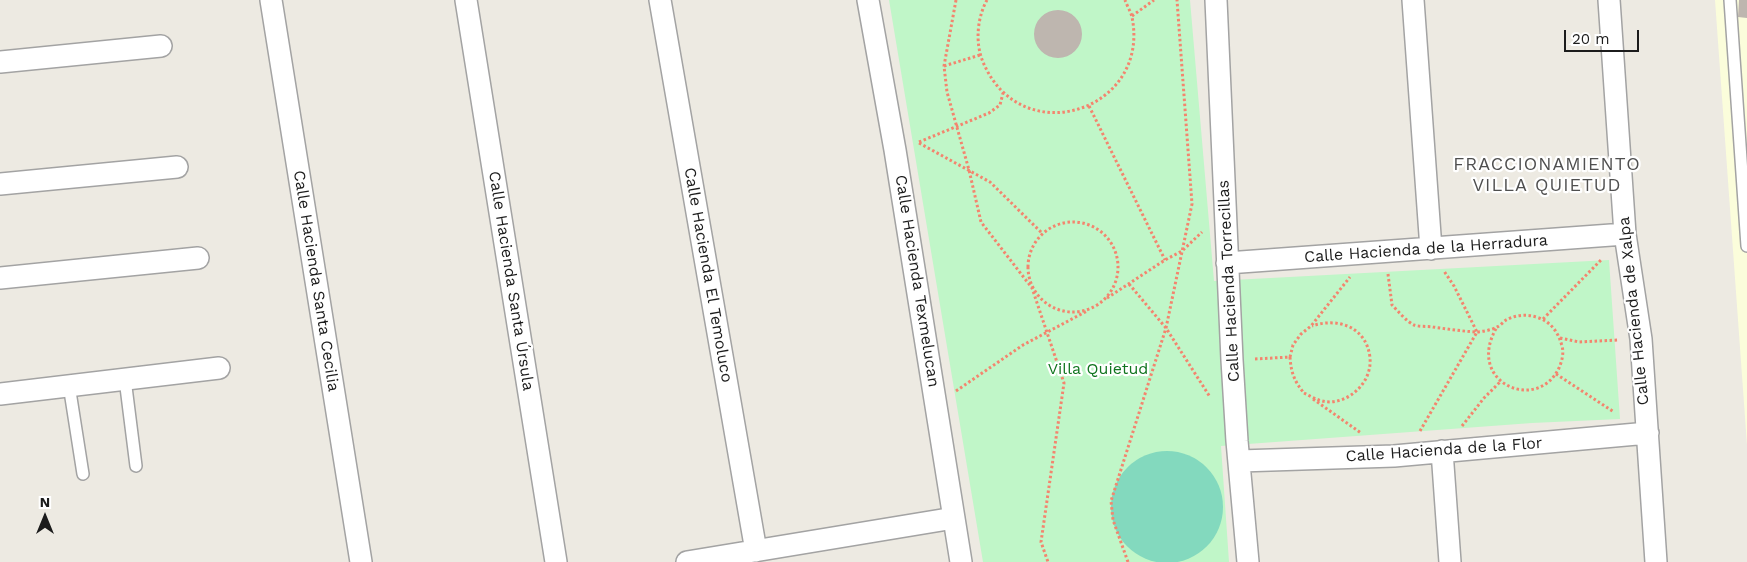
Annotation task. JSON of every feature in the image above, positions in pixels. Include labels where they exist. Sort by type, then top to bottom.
[{"type":"street","name":"Calle Hacienda Santa Cecilia","points":[[271,0],[361,562]]},
{"type":"street","name":"Calle Hacienda Santa Úrsula","points":[[466,0],[556,562]]},
{"type":"street","name":"Calle Hacienda El Temoluco","points":[[660,0],[756,551]]},
{"type":"street","name":"Calle Hacienda Texmelucan","points":[[868,0],[895,150],[961,562]]},
{"type":"street","name":"Calle Hacienda Torrecillas","points":[[1216,0],[1232,360],[1248,562]]},
{"type":"street","points":[[1413,0],[1431,249]]},
{"type":"street","name":"Calle Hacienda de Xalpa","points":[[1608,0],[1625,234],[1641,339],[1656,562]]},
{"type":"street","points":[[0,62],[161,46]]},
{"type":"street","points":[[0,184],[177,167]]},
{"type":"street","name":"Calle Hacienda de la Herradura","points":[[1227,263],[1625,234]]},
{"type":"street","points":[[0,278],[198,258]]},
{"type":"street","points":[[0,394],[219,368]]},
{"type":"street","name":"Calle Hacienda de la Flor","points":[[1240,461],[1406,454],[1648,433]]},
{"type":"street","points":[[1442,451],[1450,562]]},
{"type":"street","points":[[687,562],[954,518]]},
{"type":"lane","points":[[1730,0],[1747,246]]},
{"type":"lane","points":[[124,379],[136,466]]},
{"type":"lane","points":[[69,385],[83,474]]},
{"type":"path","points":[[956,0],[944,66],[947,92],[969,170],[981,222],[1032,288],[1064,383],[1040,542],[1048,562]]},
{"type":"path","points":[[988,0],[983,9],[978,32],[980,55],[989,76],[1003,93],[1022,106],[1044,112],[1067,113],[1089,106],[1111,91],[1127,69],[1134,43],[1132,16],[1125,0]]},
{"type":"path","points":[[1132,16],[1154,0]]},
{"type":"path","points":[[1128,562],[1113,520],[1111,501],[1166,328],[1192,204],[1177,0]]},
{"type":"path","points":[[944,66],[980,55]]},
{"type":"path","points":[[895,150],[918,143],[989,113],[1000,105],[1003,93]]},
{"type":"path","points":[[1089,106],[1164,260]]},
{"type":"path","points":[[918,143],[990,182],[1042,233]]},
{"type":"path","points":[[937,404],[1023,345],[1092,308],[1164,260],[1182,251],[1224,210]]},
{"type":"path","points":[[1092,308],[1078,312],[1063,311],[1049,305],[1037,295],[1030,282],[1028,268],[1030,253],[1042,233],[1066,222],[1079,222],[1096,228],[1107,236],[1118,260],[1118,274],[1114,288],[1105,300]]},
{"type":"path","points":[[1543,319],[1625,234]]},
{"type":"path","points":[[1431,249],[1454,286],[1477,332]]},
{"type":"path","points":[[1363,434],[1304,393],[1296,383],[1290,370],[1290,358],[1293,345],[1301,334],[1311,326],[1370,252]]},
{"type":"path","points":[[1130,284],[1166,328],[1212,401]]},
{"type":"path","points":[[1391,289],[1392,305],[1414,325],[1477,332],[1497,327],[1507,320],[1518,316],[1531,316],[1543,319],[1553,327],[1560,338],[1563,350],[1562,363],[1556,374],[1547,383],[1536,389],[1512,388],[1501,382],[1493,372],[1488,361],[1488,349],[1497,327]]},
{"type":"path","points":[[1304,393],[1316,399],[1329,402],[1342,400],[1354,394],[1363,384],[1369,372],[1370,359],[1367,346],[1360,335],[1350,327],[1337,322],[1324,322],[1311,326]]},
{"type":"path","points":[[1406,454],[1477,332]]},
{"type":"path","points":[[1560,338],[1579,342],[1641,339]]},
{"type":"path","points":[[1232,360],[1290,358]]},
{"type":"path","points":[[1556,374],[1614,412]]},
{"type":"path","points":[[1442,451],[1484,398],[1501,382]]},
{"type":"shaded area","points":[[1715,0],[1747,0],[1747,445]]},
{"type":"green space","name":"Villa Quietud","points":[[889,0],[1190,0],[1214,281],[1609,260],[1620,419],[1532,423],[1221,446],[1229,562],[983,562]]},
{"type":"green space","points":[[1167,451],[1188,455],[1206,468],[1219,486],[1223,507],[1219,528],[1206,546],[1188,559],[1167,563],[1146,559],[1128,546],[1115,528],[1111,507],[1115,486],[1128,468],[1146,455]]},
{"type":"building","points":[[1739,0],[1747,0],[1747,18],[1738,17]]},
{"type":"building","points":[[1058,10],[1067,12],[1075,17],[1080,25],[1082,34],[1080,43],[1075,51],[1067,56],[1058,58],[1049,56],[1041,51],[1036,43],[1034,34],[1036,25],[1041,17],[1049,12]]},
{"type":"district","name":"FRACCIONAMIENTO VILLA QUIETUD","points":[[1547,175]]}]
